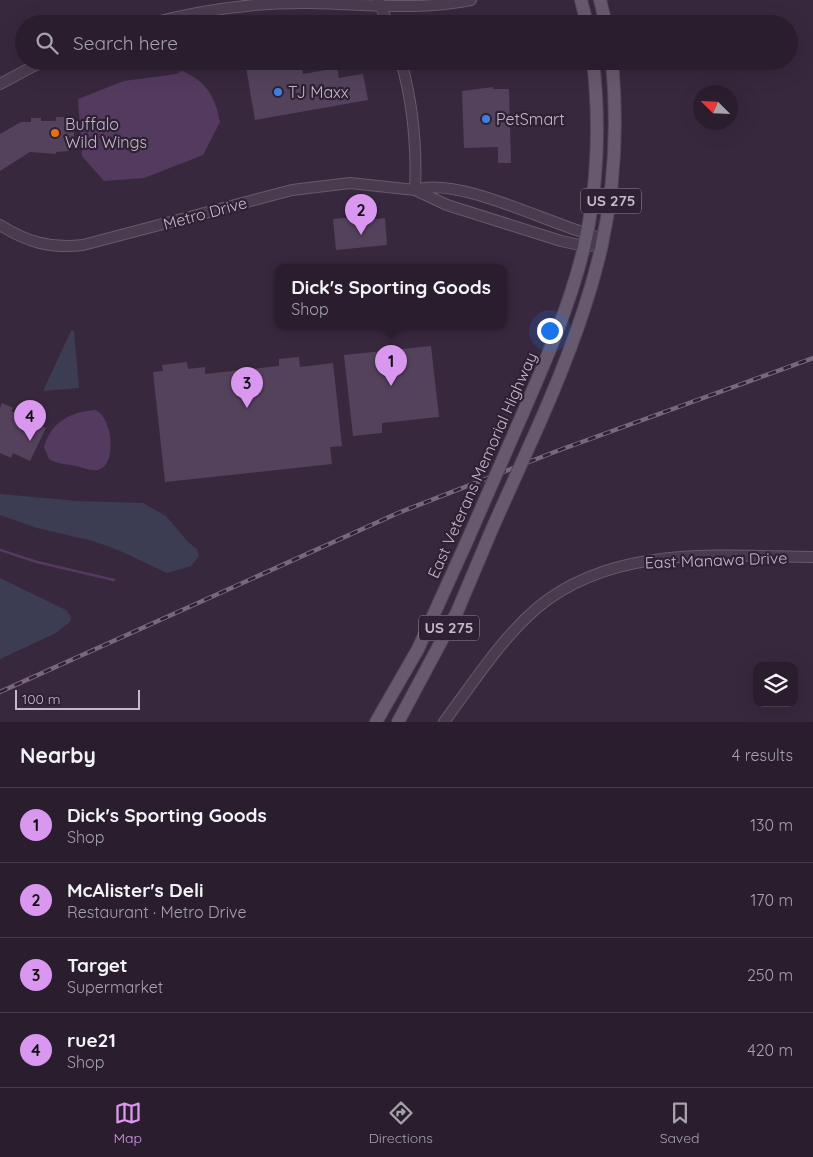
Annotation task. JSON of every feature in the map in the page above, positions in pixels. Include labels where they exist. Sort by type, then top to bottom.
[{"type":"main road","points":[[581,0],[585,15]]},
{"type":"main road","points":[[600,0],[604,15]]},
{"type":"main road","name":"East Veterans Memorial Highway","points":[[376,722],[418,649],[551,349],[566,309],[586,233],[596,142],[593,70]]},
{"type":"main road","name":"US 275","points":[[398,722],[453,620],[540,422],[580,325],[602,245],[614,173],[615,112],[613,70]]},
{"type":"street","points":[[184,15],[260,4],[310,3],[430,6],[471,0]]},
{"type":"street","points":[[0,84],[26,70]]},
{"type":"street","points":[[403,70],[411,105],[416,150],[415,190]]},
{"type":"street","name":"Metro Drive","points":[[0,225],[38,244],[70,246],[96,242],[280,193],[316,186],[350,183],[415,190],[447,205],[561,241],[584,246],[602,245]]},
{"type":"street","name":"Metro Drive","points":[[415,190],[428,186],[442,187],[502,203],[596,237],[602,245]]},
{"type":"street","name":"East Manawa Drive","points":[[444,722],[525,619],[561,591],[597,573],[629,563],[666,558],[813,558]]},
{"type":"shaded area","points":[[182,71],[197,80],[208,90],[218,113],[220,122],[203,155],[144,178],[104,181],[82,156],[78,99],[124,81],[176,74]]},
{"type":"shaded area","points":[[71,331],[74,331],[79,388],[43,391]]},
{"type":"shaded area","points":[[95,410],[101,414],[108,428],[111,447],[107,463],[102,468],[93,470],[49,459],[44,447],[51,431],[70,416]]},
{"type":"shaded area","points":[[0,494],[77,501],[143,503],[166,516],[188,542],[197,549],[199,556],[191,566],[167,573],[118,550],[93,541],[37,528],[0,515]]},
{"type":"shaded area","points":[[0,578],[66,610],[71,617],[70,622],[56,633],[0,659]]},
{"type":"building","points":[[247,70],[302,70],[303,74],[337,70],[339,78],[363,74],[368,100],[255,120]]},
{"type":"building","name":"PetSmart","points":[[493,87],[493,89],[509,89],[511,163],[498,163],[498,147],[464,148],[462,91]]},
{"type":"building","points":[[56,117],[67,117],[68,120],[74,119],[74,139],[68,140],[69,151],[56,152],[56,154],[30,152],[0,171],[0,134],[21,122],[31,122],[31,118],[41,118],[41,121],[56,121]]},
{"type":"building","points":[[353,217],[353,222],[385,218],[387,245],[336,250],[333,219]]},
{"type":"building","points":[[431,346],[439,417],[382,423],[382,433],[353,436],[344,355]]},
{"type":"building","points":[[299,357],[300,367],[333,363],[342,446],[330,447],[332,464],[165,482],[153,372],[163,371],[162,365],[187,362],[188,369],[205,367],[205,374],[279,366],[279,359]]},
{"type":"building","points":[[2,403],[13,408],[11,411],[46,428],[30,461],[13,453],[11,458],[0,453],[0,408]]},
{"type":"waterway","points":[[0,550],[37,562],[114,580]]},
{"type":"railway","points":[[0,692],[398,513],[557,451],[813,358]]},
{"type":"place","name":"TJ Maxx","points":[[278,92]]},
{"type":"place","name":"PetSmart","points":[[486,119]]},
{"type":"place","name":"Buffalo Wild Wings","points":[[55,133]]},
{"type":"place","name":"McAlister's Deli","points":[[361,235]]},
{"type":"place","name":"Dick's Sporting Goods","points":[[391,386]]},
{"type":"place","name":"Target","points":[[247,408]]},
{"type":"place","name":"rue21","points":[[30,441]]}]
